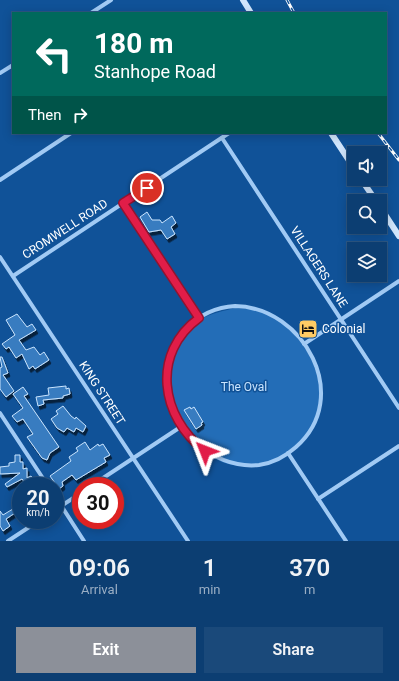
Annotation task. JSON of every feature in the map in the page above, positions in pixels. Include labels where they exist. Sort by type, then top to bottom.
[{"type":"main road","points":[[243,0],[250,12]]},
{"type":"main road","points":[[332,134],[347,157]]},
{"type":"main road","points":[[387,218],[399,236]]},
{"type":"street","points":[[93,12],[111,0]]},
{"type":"street","points":[[0,73],[12,66]]},
{"type":"street","points":[[0,180],[69,134]]},
{"type":"street","name":"CROMWELL ROAD","points":[[13,276],[228,134]]},
{"type":"street","name":"VILLAGERS LANE","points":[[222,138],[399,408]]},
{"type":"street","points":[[123,203],[199,318]]},
{"type":"street","name":"KING STREET","points":[[0,257],[188,541]]},
{"type":"street","points":[[304,344],[399,281]]},
{"type":"street","points":[[235,306],[254,307],[280,319],[292,328],[304,344],[319,375],[321,391],[320,408],[316,422],[306,437],[288,453],[273,461],[258,465],[241,465],[224,462],[202,448],[182,426],[168,395],[166,378],[167,365],[178,339],[188,326],[199,318],[222,308],[235,306]]},
{"type":"street","points":[[0,413],[42,477]]},
{"type":"street","points":[[104,477],[182,426]]},
{"type":"street","points":[[318,499],[399,446]]},
{"type":"street","points":[[288,453],[346,541]]},
{"type":"street","points":[[64,511],[84,541]]},
{"type":"street","points":[[8,541],[26,529]]},
{"type":"green space","name":"The Oval","points":[[235,308],[267,313],[287,327],[301,343],[311,360],[318,378],[320,397],[316,416],[307,433],[280,458],[260,465],[240,466],[228,464],[217,460],[209,454],[190,435],[181,422],[173,408],[166,385],[167,369],[172,353],[188,330],[205,317]]},
{"type":"building","points":[[147,212],[152,220],[160,220],[162,223],[172,216],[176,223],[171,227],[175,234],[167,239],[161,230],[149,232],[140,217]]},
{"type":"building","points":[[17,314],[27,327],[32,324],[36,330],[19,340],[26,350],[34,347],[40,355],[44,352],[49,360],[35,369],[33,366],[29,369],[22,354],[16,358],[9,347],[6,349],[2,344],[15,335],[6,320]]},
{"type":"building","points":[[0,357],[2,357],[8,373],[3,375],[14,391],[6,397],[0,389],[0,368],[2,367]]},
{"type":"building","points":[[66,386],[66,389],[69,388],[70,394],[63,396],[63,398],[43,400],[44,404],[38,406],[36,397],[49,395],[48,388]]},
{"type":"building","points":[[23,387],[28,394],[24,396],[59,447],[50,453],[47,460],[42,458],[27,437],[33,434],[23,419],[17,422],[12,416],[23,408],[13,394]]},
{"type":"building","points":[[63,406],[71,416],[75,419],[76,417],[86,426],[83,432],[76,428],[74,432],[67,428],[64,432],[57,428],[51,419],[58,414],[56,411]]},
{"type":"building","points":[[190,407],[191,409],[194,407],[203,422],[201,423],[202,425],[196,429],[184,410]]},
{"type":"building","points":[[85,442],[90,450],[98,444],[99,446],[103,444],[110,455],[104,458],[106,462],[81,477],[74,477],[72,475],[64,481],[64,477],[51,477],[50,476],[71,461],[69,457],[78,451],[76,448]]},
{"type":"building","points":[[15,455],[20,455],[20,462],[23,462],[23,469],[27,468],[27,477],[15,477],[20,473],[0,474],[0,467],[9,466],[9,463],[15,462]]},
{"type":"building","points":[[12,479],[12,484],[7,487],[5,484]]},
{"type":"building","points":[[12,510],[12,515],[6,519],[10,526],[3,531],[0,526],[0,511],[3,515]]},
{"type":"railway","points":[[287,0],[293,12]]},
{"type":"railway","points":[[379,134],[399,160]]},
{"type":"place","name":"Colonial","points":[[308,329]]},
{"type":"route","points":[[147,188],[123,203],[199,318],[185,330],[175,343],[168,361],[166,378],[168,395],[182,426],[195,442],[205,451]]}]
